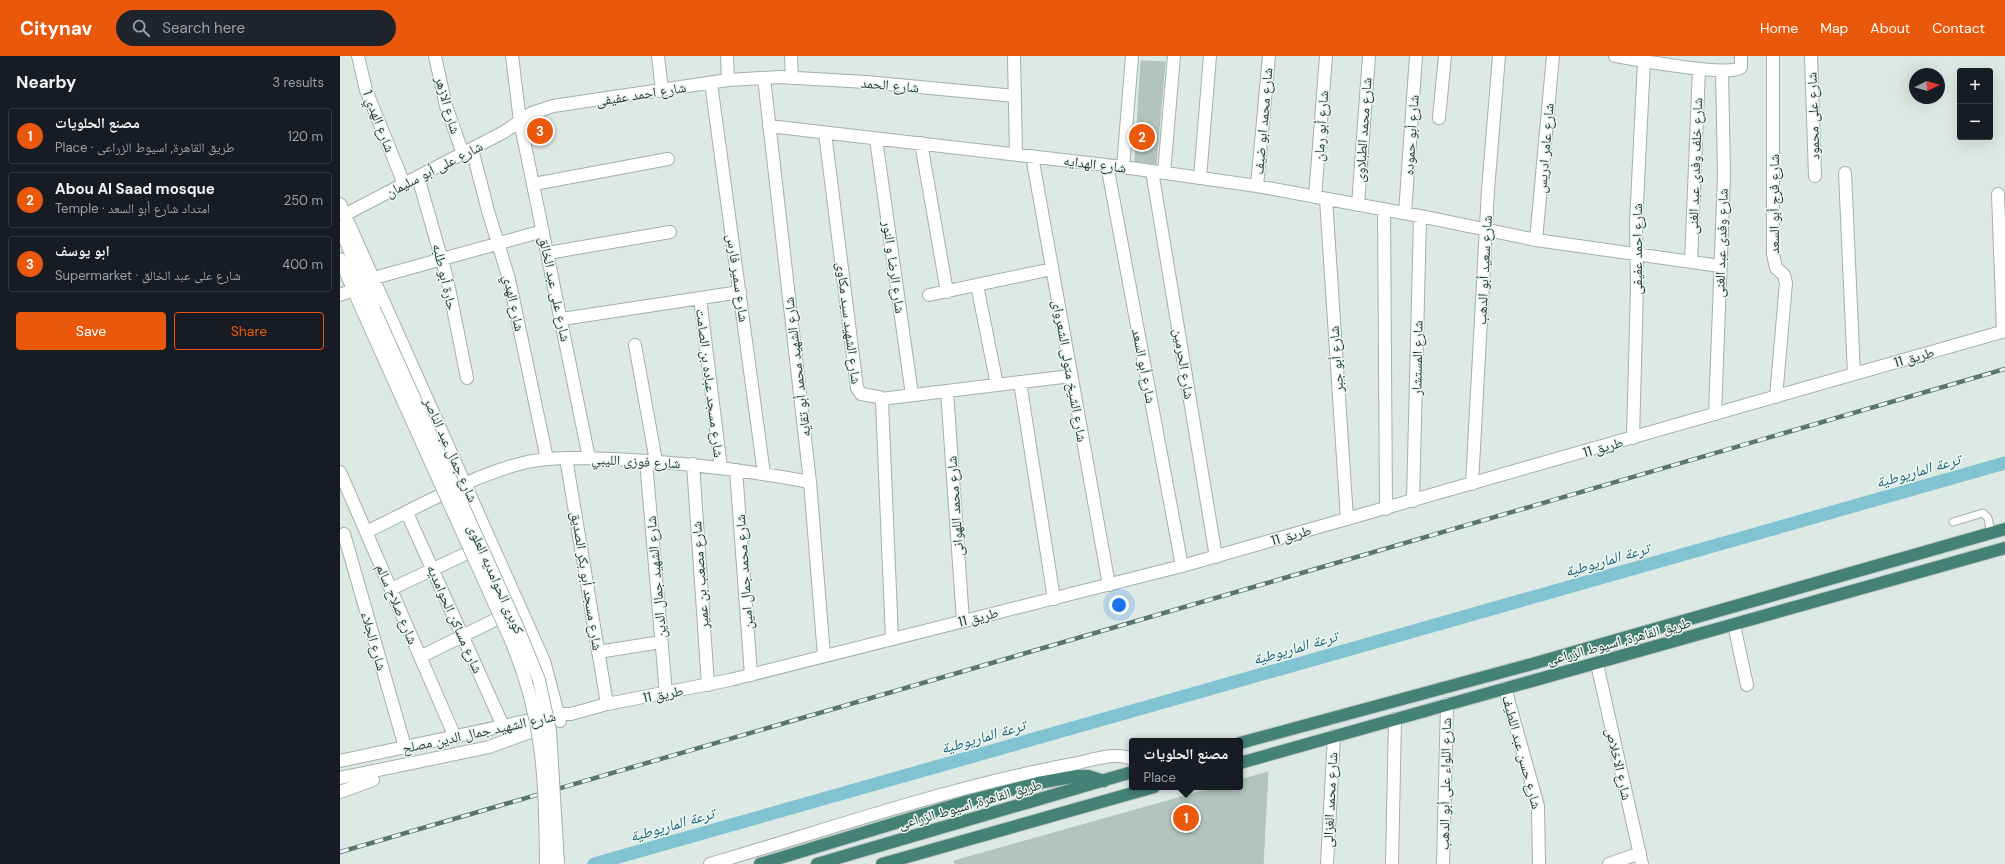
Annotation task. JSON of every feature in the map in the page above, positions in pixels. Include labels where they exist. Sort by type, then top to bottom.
[{"type":"highway","name":"طريق القاهرة, اسيوط الزراعى","points":[[1243,742],[1540,662],[2005,529]]},
{"type":"highway","name":"طريق القاهرة, اسيوط الزراعى","points":[[1243,762],[1447,704],[1597,664],[2005,548]]},
{"type":"highway","name":"طريق القاهرة, اسيوط الزراعى","points":[[817,864],[1129,773]]},
{"type":"highway","points":[[760,864],[968,801],[1038,783],[1078,776],[1088,776],[1104,781]]},
{"type":"highway","points":[[882,864],[905,861],[1144,790]]},
{"type":"street","name":"شارع الهدي 1","points":[[358,56],[366,90],[404,184]]},
{"type":"street","name":"شارع الازهر","points":[[435,56],[446,106],[468,152]]},
{"type":"street","name":"شارع على عبد الخالق","points":[[512,56],[520,121],[562,319],[589,458]]},
{"type":"street","points":[[658,56],[662,91]]},
{"type":"street","points":[[727,56],[728,80]]},
{"type":"street","points":[[791,56],[792,78]]},
{"type":"street","points":[[1014,56],[1016,155]]},
{"type":"street","points":[[1123,167],[1132,56]]},
{"type":"street","name":"شارع الحرمين","points":[[1174,56],[1158,172],[1216,557]]},
{"type":"street","points":[[1200,178],[1210,56]]},
{"type":"street","name":"شارع محمد ابو ضيف","points":[[1257,186],[1269,56]]},
{"type":"street","name":"شارع أبو رمان","points":[[1320,198],[1326,56]]},
{"type":"street","name":"شارع محمد الطبلاوى","points":[[1358,205],[1369,56]]},
{"type":"street","name":"شارع أبو حموده","points":[[1405,213],[1416,56]]},
{"type":"street","points":[[1439,118],[1445,56]]},
{"type":"street","name":"شارع سعيد أبو الدهب","points":[[1472,484],[1486,230],[1499,56]]},
{"type":"street","name":"شارع عامر ادريس","points":[[1536,240],[1553,56]]},
{"type":"street","points":[[1615,56],[1637,59],[1671,60],[1699,69],[1722,71],[1738,70],[1741,67],[1741,56]]},
{"type":"street","name":"شارع فرج أبو السعد","points":[[1773,56],[1773,254],[1776,268],[1784,276],[1786,283],[1776,397]]},
{"type":"street","name":"شارع على محمود","points":[[1811,56],[1815,176]]},
{"type":"street","name":"شارع احمد عفيفى","points":[[1633,438],[1637,255],[1637,59]]},
{"type":"street","name":"شارع خلف وفدى عبد الغنى","points":[[1691,262],[1699,69]]},
{"type":"street","name":"شارع وفدى عبد الغنى","points":[[1715,414],[1724,175],[1722,71]]},
{"type":"street","name":"شارع احمد عفيفى","points":[[520,121],[538,111],[553,106],[728,80],[764,78]]},
{"type":"street","name":"شارع الحمد","points":[[764,78],[866,82],[1015,96]]},
{"type":"street","name":"شارع الشهيد محمد أبو تقايه","points":[[764,78],[810,482],[824,656]]},
{"type":"street","name":"شارع سمير فارس","points":[[710,83],[764,474]]},
{"type":"street","name":"شارع على أبو سليمان","points":[[343,209],[404,184],[468,152],[504,132],[520,121]]},
{"type":"street","name":"شارع الهدايه","points":[[769,126],[1123,167],[1257,186],[1405,213],[1536,240],[1720,266]]},
{"type":"street","name":"شارع الشهيد سيد مكاوى","points":[[825,133],[857,388],[861,394],[875,396],[881,399]]},
{"type":"street","name":"شارع الرضا و النور","points":[[876,139],[912,395]]},
{"type":"street","points":[[921,144],[946,292]]},
{"type":"street","name":"شارع الهدي","points":[[468,152],[509,279],[547,459]]},
{"type":"street","name":"شارع الشيخ متولى الشعرواى","points":[[1032,156],[1108,585]]},
{"type":"street","points":[[534,184],[668,159]]},
{"type":"street","name":"شارع أبو السعد","points":[[1106,165],[1182,566]]},
{"type":"street","points":[[1845,173],[1854,374]]},
{"type":"street","name":"حارة أبو طلبه","points":[[418,177],[442,259],[467,378]]},
{"type":"street","points":[[1998,194],[2004,331]]},
{"type":"street","name":"شارع أبو جبر","points":[[1320,198],[1348,519]]},
{"type":"street","name":"شارع جمال عبد الناصر","points":[[343,209],[544,660],[560,718]]},
{"type":"street","points":[[1384,209],[1386,509]]},
{"type":"street","name":"شارع المستشار","points":[[1413,501],[1420,216]]},
{"type":"street","points":[[340,227],[369,312]]},
{"type":"street","points":[[374,278],[543,231]]},
{"type":"street","points":[[548,253],[670,232]]},
{"type":"street","points":[[340,258],[353,290],[369,312]]},
{"type":"street","points":[[929,296],[1052,269]]},
{"type":"street","points":[[977,285],[997,385]]},
{"type":"street","points":[[340,295],[353,290]]},
{"type":"street","points":[[562,319],[740,292]]},
{"type":"street","name":"شارع مسجد عباده بن الصامت","points":[[700,298],[721,468]]},
{"type":"street","name":"كوبرى الحوامديه العلوى","points":[[369,312],[517,626],[537,675],[544,697],[550,731],[555,864]]},
{"type":"street","name":"طريق 11","points":[[571,714],[607,704],[666,694],[751,675],[1216,557],[2004,331]]},
{"type":"street","name":"شارع الشهيد جمال الدين","points":[[635,345],[651,461],[661,642],[666,694]]},
{"type":"street","points":[[892,639],[881,399],[1071,376]]},
{"type":"street","points":[[1020,382],[1054,598]]},
{"type":"street","name":"شارع محمد اللهوانى","points":[[947,391],[962,621]]},
{"type":"street","name":"شارع مسجد أبو بكر الصديق","points":[[566,458],[607,704]]},
{"type":"street","name":"شارع فوزى الليبي","points":[[342,534],[365,530],[407,513],[466,484],[502,470],[547,459],[589,458],[693,464],[810,482]]},
{"type":"street","name":"شارع مصعب بن عمير","points":[[693,464],[708,685]]},
{"type":"street","name":"شارع محمد جمال امين","points":[[736,470],[751,675]]},
{"type":"street","name":"شارع صلاح سالم","points":[[340,472],[455,737]]},
{"type":"street","name":"شارع مساكن الحوامديه","points":[[407,513],[503,726]]},
{"type":"street","name":"شارع الجلاء","points":[[342,534],[405,748]]},
{"type":"street","points":[[391,589],[492,542]]},
{"type":"street","points":[[420,657],[520,607]]},
{"type":"street","points":[[1734,625],[1747,685]]},
{"type":"street","points":[[598,652],[661,642]]},
{"type":"street","name":"شارع الاخلاص","points":[[1597,664],[1641,858]]},
{"type":"street","name":"شارع حسن عبد اللطيف","points":[[1505,688],[1538,806],[1539,864]]},
{"type":"street","name":"شارع اللواء على أبو الدهب","points":[[1443,864],[1447,704]]},
{"type":"street","name":"شارع الشهيد جمال الدين مصلح","points":[[340,778],[489,747],[571,714]]},
{"type":"street","name":"شارع الشهيد جمال الدين مصلح","points":[[341,759],[405,748],[503,726],[560,718]]},
{"type":"street","points":[[1392,864],[1395,719]]},
{"type":"street","name":"شارع محمد الغزالى","points":[[1327,864],[1334,736]]},
{"type":"street","points":[[710,864],[963,790],[1047,769],[1111,757],[1129,758]]},
{"type":"street","points":[[340,792],[373,780]]},
{"type":"street","points":[[1609,864],[1641,858]]},
{"type":"lane","points":[[1952,522],[1982,513],[1988,518],[1991,533]]},
{"type":"building","points":[[1141,61],[1165,62],[1156,164],[1135,161]]},
{"type":"building","points":[[1268,772],[1263,864],[955,864],[954,861],[1206,790],[1243,790],[1243,779]]},
{"type":"waterway","name":"ترعة الماريوطية","points":[[594,864],[2005,463]]},
{"type":"railway","points":[[340,852],[2005,369]]},
{"type":"place","name":"ابو يوسف","points":[[540,131]]},
{"type":"place","name":"Abou Al Saad mosque","points":[[1142,137]]},
{"type":"place","name":"مصنع الحلويات","points":[[1186,818]]}]
